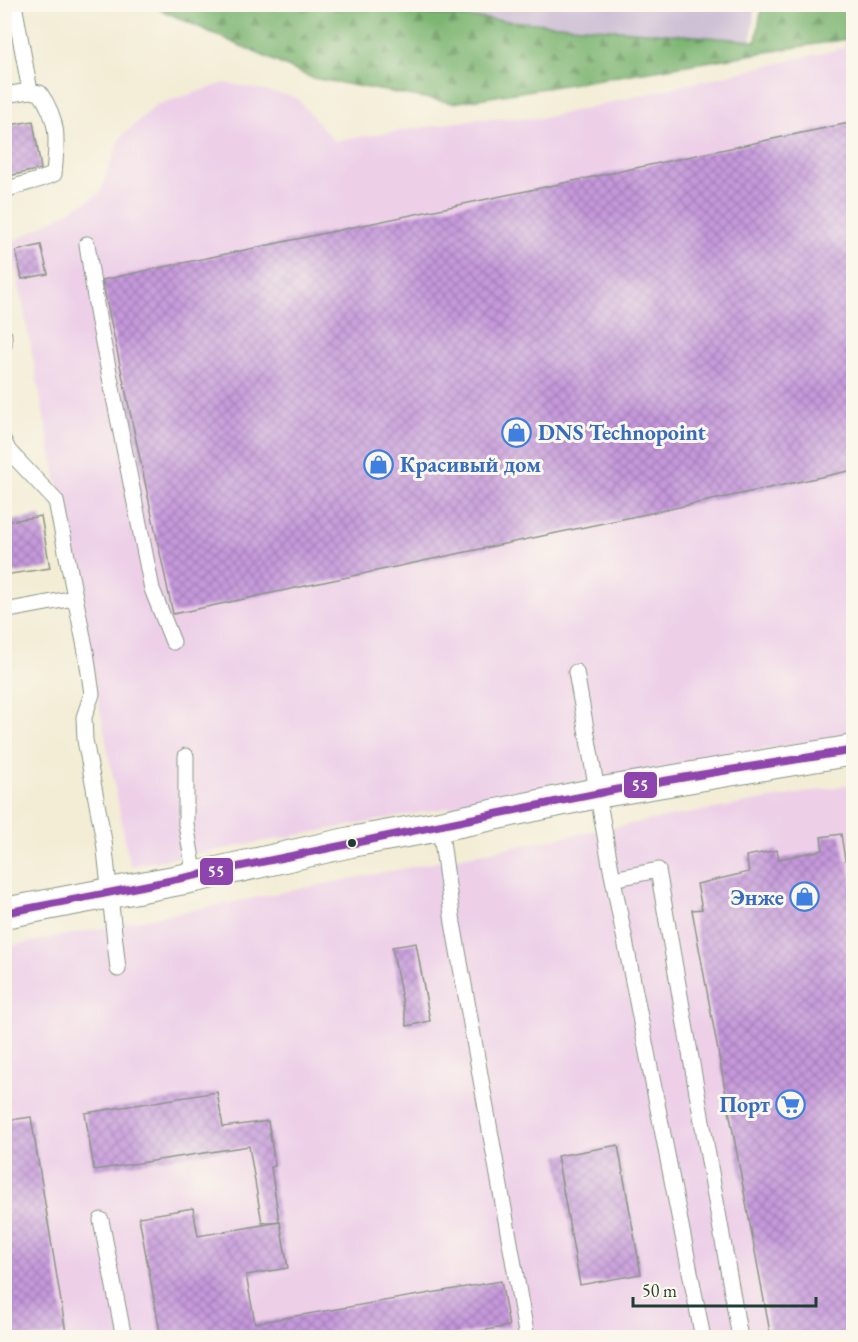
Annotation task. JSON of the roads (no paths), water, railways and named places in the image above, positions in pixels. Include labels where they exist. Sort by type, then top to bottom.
[{"type":"street","points":[[4,913],[195,877],[351,842],[597,793],[854,750]]},
{"type":"lane","points":[[14,4],[30,91]]},
{"type":"lane","points":[[4,95],[30,91],[39,93],[48,105],[58,137],[54,174],[42,180],[4,190]]},
{"type":"lane","points":[[87,244],[98,317],[152,589],[173,642]]},
{"type":"lane","points":[[4,335],[4,345]]},
{"type":"lane","points":[[4,441],[8,450],[56,501],[86,652],[92,694],[84,717],[85,740],[104,841],[118,969]]},
{"type":"lane","points":[[4,611],[75,598]]},
{"type":"lane","points":[[576,672],[613,879],[703,1338]]},
{"type":"lane","points":[[186,756],[186,824],[195,877]]},
{"type":"lane","points":[[440,826],[453,923],[527,1338]]},
{"type":"lane","points":[[613,879],[658,870],[740,1338]]},
{"type":"lane","points":[[101,1220],[123,1338]]},
{"type":"place","name":"DNS Technopoint","points":[[517,432]]},
{"type":"place","name":"Красивый дом","points":[[379,464]]},
{"type":"place","name":"Энже","points":[[805,897]]},
{"type":"place","name":"Порт","points":[[791,1104]]}]
